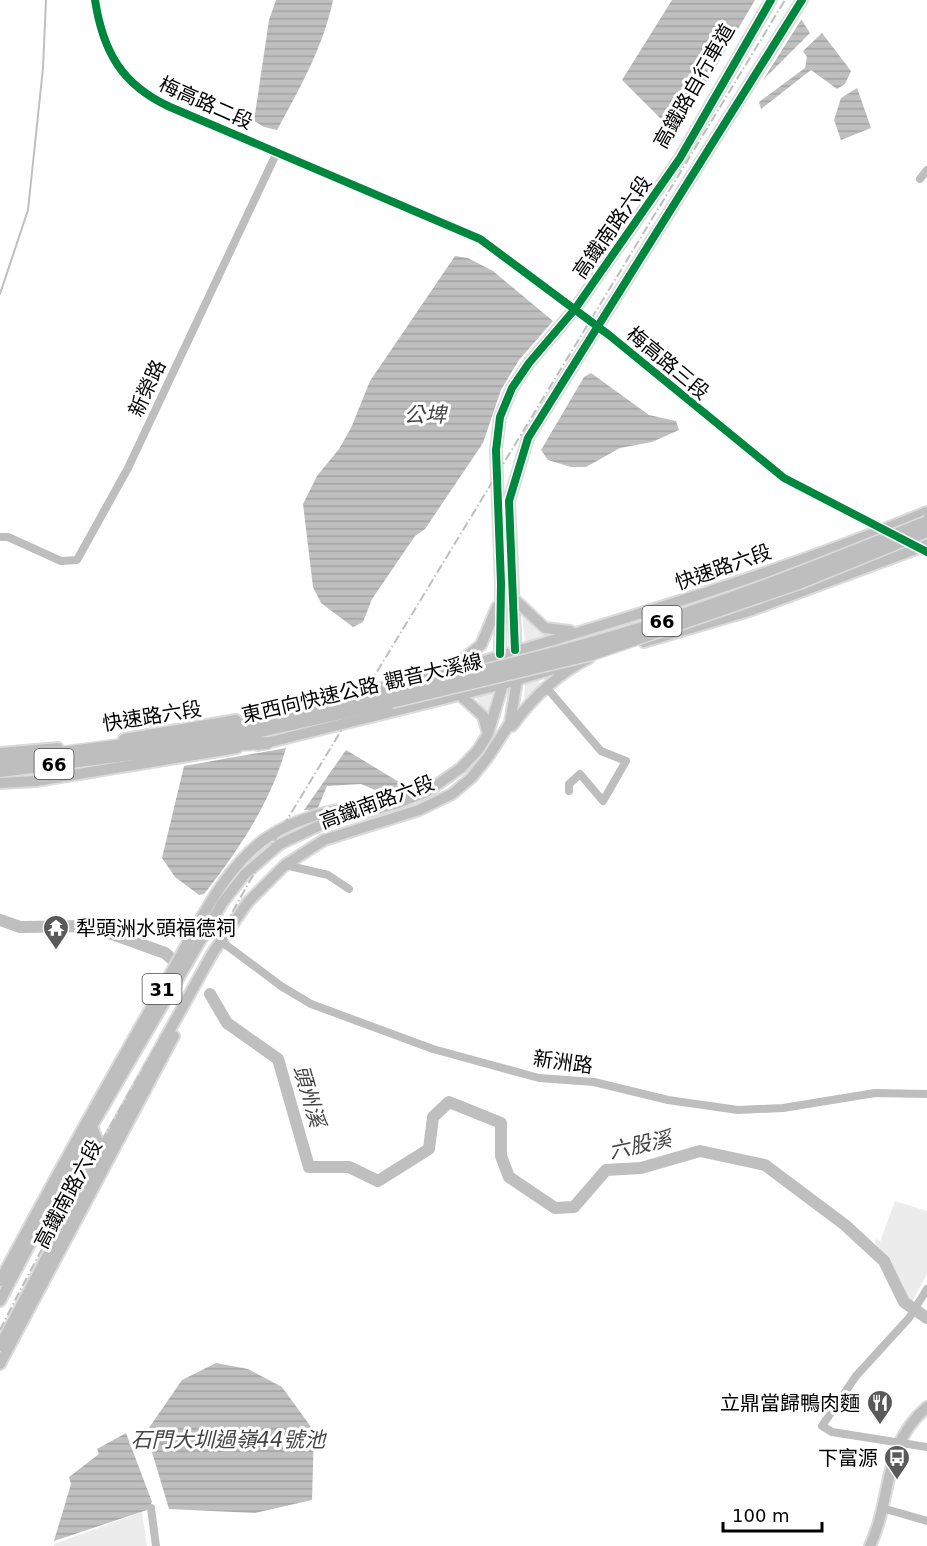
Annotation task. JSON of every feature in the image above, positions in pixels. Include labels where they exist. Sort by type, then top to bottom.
[{"type":"highway","name":"東西向快速公路 觀音大溪線","points":[[390,698],[588,644],[658,622],[796,575],[927,522]]},
{"type":"highway","name":"東西向快速公路 觀音大溪線","points":[[0,761],[108,752],[186,742],[592,654],[800,583],[927,531]]},
{"type":"highway","points":[[186,742],[265,715]]},
{"type":"highway","points":[[186,742],[267,743]]},
{"type":"highway","name":"東西向快速公路 觀音大溪線","points":[[0,771],[108,752]]},
{"type":"main road","name":"高鐵南路六段","points":[[0,1300],[104,1105],[223,902],[245,874],[280,844],[302,832],[428,791],[461,768],[478,750],[488,734],[503,684],[500,654],[501,583],[496,450],[500,417],[512,388],[529,363],[575,309],[680,158],[771,0]]},
{"type":"main road","name":"高鐵南路六段","points":[[103,1158],[124,1112],[212,954],[248,902],[285,865],[324,840],[435,803],[471,778],[510,723],[517,680],[508,528],[509,501],[528,438],[802,0]]},
{"type":"main road","name":"快速路六段","points":[[0,753],[74,747],[265,715],[446,673],[500,654],[588,630],[885,529],[927,512]]},
{"type":"main road","name":"66","points":[[0,783],[36,781],[267,743],[503,684],[749,611],[925,550]]},
{"type":"main road","points":[[446,673],[481,645],[496,614],[501,583]]},
{"type":"main road","points":[[514,599],[545,628],[557,631],[588,630]]},
{"type":"main road","name":"31","points":[[488,757],[524,710],[546,687],[574,665],[591,658]]},
{"type":"main road","points":[[459,694],[483,716],[488,734]]},
{"type":"main road","name":"高鐵南路六段","points":[[0,1281],[88,1114],[216,896],[251,851],[267,837],[318,814],[409,799]]},
{"type":"main road","name":"高鐵南路六段","points":[[0,1346],[103,1158],[199,991],[218,955],[221,944]]},
{"type":"main road","points":[[104,1105],[115,1113],[124,1112]]},
{"type":"main road","points":[[88,1114],[103,1158]]},
{"type":"main road","points":[[65,1177],[92,1179]]},
{"type":"main road","name":"高鐵南路六段","points":[[0,1364],[92,1179]]},
{"type":"main road","points":[[870,1546],[898,1442],[914,1418],[927,1407]]},
{"type":"street","name":"梅高路二段","points":[[95,0],[98,18],[111,57],[135,88],[153,99],[290,157]]},
{"type":"street","name":"新榮路","points":[[0,537],[8,537],[61,561],[77,560],[128,468],[277,152]]},
{"type":"street","name":"梅高路三段","points":[[290,157],[480,238],[597,326],[784,478],[925,550]]},
{"type":"street","points":[[920,179],[927,170]]},
{"type":"street","points":[[546,687],[601,751],[626,761],[603,801],[580,774],[569,784],[569,791]]},
{"type":"street","points":[[285,865],[328,875],[349,889]]},
{"type":"street","name":"新洲路","points":[[221,944],[280,986],[312,1004],[433,1049],[539,1078],[594,1082],[668,1100],[738,1110],[783,1108],[875,1093],[927,1094]]},
{"type":"street","points":[[927,1289],[909,1318],[856,1376],[822,1426],[832,1432],[927,1447]]},
{"type":"street","points":[[151,1508],[156,1546]]},
{"type":"street","points":[[882,1508],[927,1521]]},
{"type":"shaded area","points":[[522,615],[535,627],[550,636],[525,644]]},
{"type":"shaded area","points":[[536,678],[542,685],[524,699],[525,681]]},
{"type":"shaded area","points":[[493,691],[488,711],[485,711],[474,695]]},
{"type":"shaded area","points":[[895,1201],[927,1211],[927,1274],[911,1304],[902,1295],[875,1242],[876,1238],[880,1242]]},
{"type":"shaded area","points":[[142,1512],[147,1546],[54,1546],[54,1544]]},
{"type":"water","points":[[276,0],[333,0],[324,34],[277,130],[264,127],[254,121],[269,20]]},
{"type":"water","points":[[672,0],[755,0],[676,134],[622,80]]},
{"type":"water","points":[[801,20],[810,33],[763,80]]},
{"type":"water","points":[[822,33],[851,71],[845,84],[837,89],[811,70],[761,109],[759,102],[805,68],[807,57],[803,51]]},
{"type":"water","points":[[857,88],[871,128],[841,140],[834,120],[841,98]]},
{"type":"water","name":"公埤","points":[[455,256],[468,258],[493,271],[553,321],[519,360],[501,390],[483,443],[425,529],[415,536],[372,599],[363,622],[353,627],[321,603],[313,587],[303,504],[317,476],[339,449],[351,428],[370,381]]},
{"type":"water","points":[[591,373],[649,415],[676,421],[679,430],[652,442],[620,448],[586,467],[571,467],[548,460],[541,450],[584,377]]},
{"type":"water","points":[[286,748],[272,788],[252,825],[217,878],[204,894],[199,895],[175,877],[162,858],[184,766]]},
{"type":"water","points":[[346,750],[404,785],[389,796],[361,784],[327,786],[317,810],[304,810]]},
{"type":"water","name":"石門大圳過嶺44號池","points":[[216,1363],[248,1369],[282,1387],[314,1431],[312,1500],[255,1513],[169,1509],[146,1432],[182,1380]]},
{"type":"water","name":"石門大圳過嶺44號池","points":[[126,1433],[152,1502],[147,1510],[54,1541],[71,1484],[69,1477],[99,1454],[97,1449]]},
{"type":"waterway","points":[[0,294],[28,210],[43,68],[46,0]]},
{"type":"waterway","name":"頭州溪","points":[[0,920],[20,927],[90,926],[165,953],[174,961]]},
{"type":"waterway","name":"六股溪","points":[[210,994],[227,1023],[278,1059],[309,1167],[349,1167],[378,1181],[429,1149],[433,1117],[449,1102],[501,1123],[501,1156],[509,1177],[555,1208],[574,1207],[606,1170],[641,1168],[700,1151],[765,1165],[845,1225],[884,1261],[904,1302],[927,1318]]},
{"type":"railway","points":[[0,1330],[90,1161],[248,884],[785,0]]},
{"type":"cycle path","points":[[95,0],[103,36],[118,65],[127,77],[153,98],[480,239],[609,335],[784,478],[927,552]]},
{"type":"cycle path","name":"高鐵路自行車道","points":[[500,654],[501,583],[496,450],[500,417],[512,388],[529,363],[575,309],[680,158],[771,0]]},
{"type":"cycle path","points":[[515,650],[509,501],[528,438],[802,0]]},
{"type":"place","name":"犁頭洲水頭福德祠","points":[[56,951]]},
{"type":"place","name":"立鼎當歸鴨肉麵","points":[[880,1426]]},
{"type":"place","name":"下富源","points":[[897,1481]]}]
